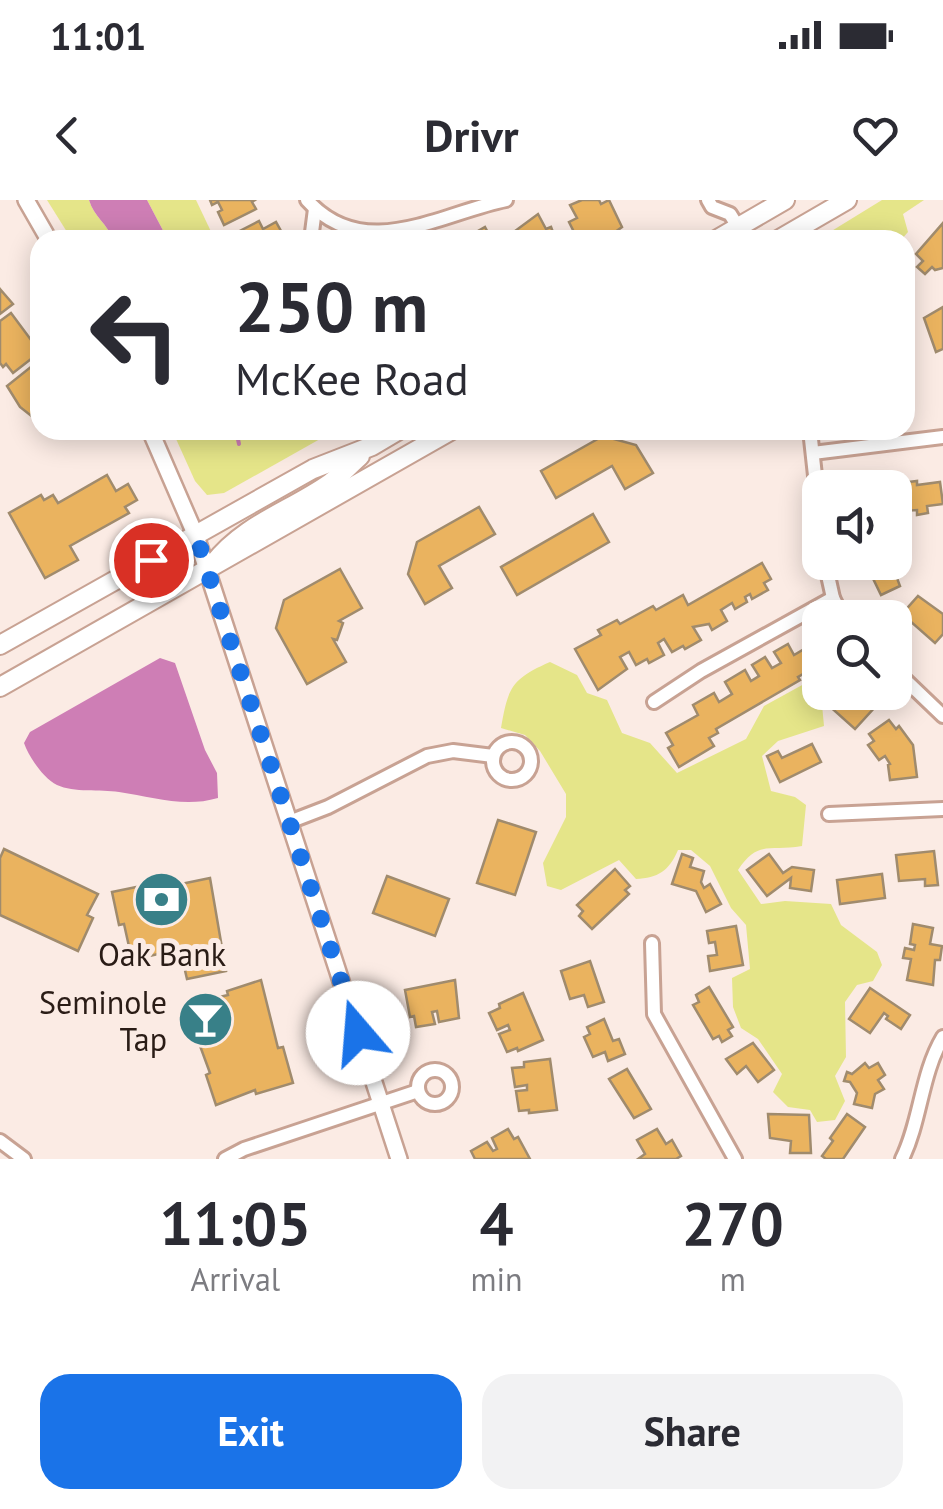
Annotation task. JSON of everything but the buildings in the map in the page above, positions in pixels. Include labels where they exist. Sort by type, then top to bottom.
[{"type":"main road","points":[[737,220],[785,200]]},
{"type":"main road","points":[[795,230],[847,200]]},
{"type":"main road","points":[[0,645],[313,470],[382,440]]},
{"type":"main road","points":[[0,687],[435,440]]},
{"type":"main road","points":[[208,571],[227,546],[249,529],[330,482],[372,446]]},
{"type":"street","points":[[26,200],[43,230]]},
{"type":"street","points":[[421,230],[506,200]]},
{"type":"street","points":[[708,200],[712,208],[737,220]]},
{"type":"street","points":[[312,230],[311,205],[351,226],[369,230]]},
{"type":"street","points":[[813,453],[943,438]]},
{"type":"street","points":[[154,440],[208,571],[399,1159]]},
{"type":"street","points":[[811,440],[815,470]]},
{"type":"street","points":[[654,702],[833,598],[828,580]]},
{"type":"street","points":[[912,686],[943,716]]},
{"type":"street","points":[[289,822],[328,807],[426,756],[452,750],[493,756]]},
{"type":"street","points":[[829,814],[943,809]]},
{"type":"street","points":[[652,943],[654,1014],[734,1159]]},
{"type":"street","points":[[902,1159],[933,1054],[943,1036]]},
{"type":"street","points":[[225,1159],[244,1149],[418,1091]]},
{"type":"street","points":[[0,1141],[24,1159]]},
{"type":"shaded area","points":[[47,200],[89,200],[108,230],[66,230]]},
{"type":"shaded area","points":[[89,200],[147,200],[163,230],[108,230]]},
{"type":"shaded area","points":[[147,200],[196,200],[210,230],[163,230]]},
{"type":"shaded area","points":[[882,200],[924,200],[903,214],[907,230],[833,230]]},
{"type":"shaded area","points":[[177,440],[318,440],[224,493],[207,495],[195,481]]},
{"type":"shaded area","points":[[160,658],[175,663],[205,750],[217,773],[218,798],[181,802],[71,789],[47,777],[24,743],[30,732]]},
{"type":"shaded area","points":[[550,662],[577,675],[587,693],[607,700],[622,733],[650,743],[677,773],[746,739],[764,706],[802,685],[802,710],[822,710],[824,726],[778,741],[762,756],[771,791],[795,797],[806,805],[802,846],[759,850],[738,870],[761,904],[831,904],[841,925],[877,952],[882,965],[873,981],[857,985],[845,1002],[846,1057],[835,1076],[845,1101],[835,1120],[817,1122],[810,1110],[788,1107],[773,1092],[782,1074],[758,1039],[741,1028],[733,1007],[732,978],[750,969],[746,925],[731,908],[710,866],[691,850],[678,850],[667,868],[651,877],[636,879],[619,860],[561,890],[547,886],[543,863],[566,817],[566,794],[540,751],[525,735],[501,728],[509,694],[527,674]]},
{"type":"waterway","points":[[238,440],[239,444]]},
{"type":"place","name":"Oak Bank","points":[[162,900]]},
{"type":"place","name":"Seminole Tap","points":[[206,1020]]},
{"type":"route","points":[[151,560],[196,536],[358,1033]]}]
